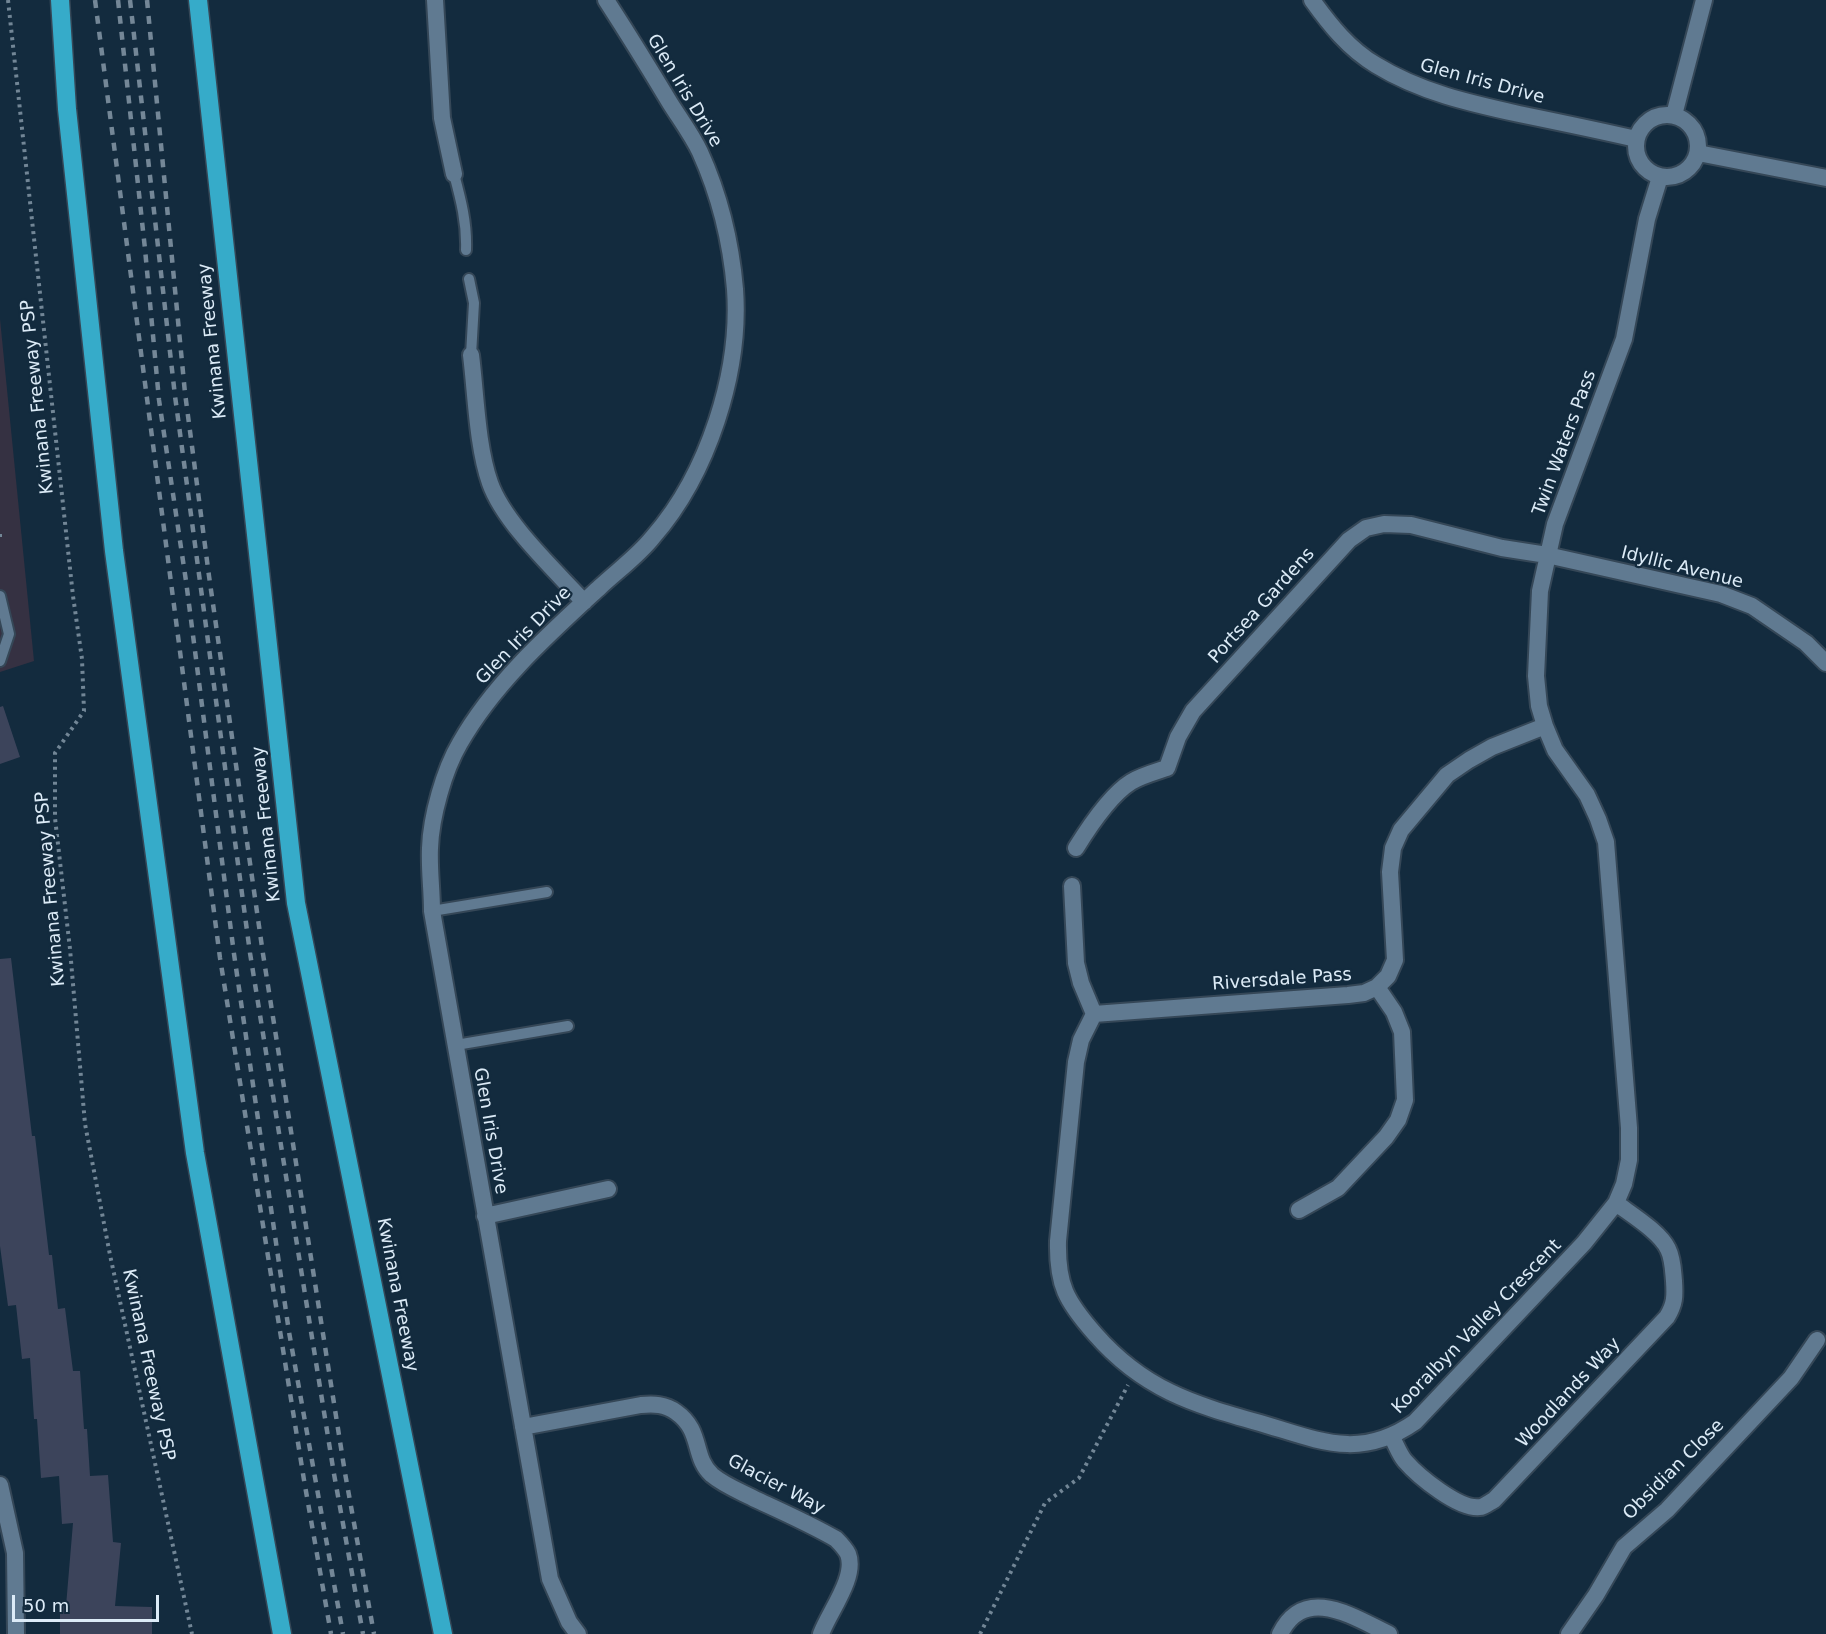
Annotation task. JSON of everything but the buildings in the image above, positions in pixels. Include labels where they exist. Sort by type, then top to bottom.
[{"type":"highway","points":[[60,0],[67,109],[114,551],[194,1141],[282,1634]]},
{"type":"highway","name":"Kwinana Freeway","points":[[198,0],[296,903],[445,1634]]},
{"type":"street","points":[[435,0],[442,118],[454,174]]},
{"type":"street","name":"Glen Iris Drive","points":[[578,1634],[569,1622],[550,1579],[432,911],[430,847],[444,780],[459,744],[497,688],[653,538],[683,496],[698,470],[709,444],[723,396],[734,341],[735,290],[728,240],[699,151],[606,0]]},
{"type":"street","name":"Glen Iris Drive","points":[[1312,0],[1333,29],[1374,64],[1414,84],[1439,94],[1492,108],[1636,139]]},
{"type":"street","points":[[1674,115],[1704,0]]},
{"type":"street","points":[[1662,114],[1674,115],[1685,120],[1694,129],[1698,140],[1698,153],[1693,164],[1684,173],[1672,177],[1660,177],[1648,172],[1640,163],[1635,151],[1636,139],[1641,128],[1650,119],[1662,114]]},
{"type":"street","points":[[1698,153],[1826,178]]},
{"type":"street","name":"Twin Waters Pass","points":[[1545,726],[1539,706],[1536,676],[1540,591],[1547,555],[1555,524],[1624,339],[1647,219],[1660,177]]},
{"type":"street","points":[[471,355],[484,465],[498,502],[509,518],[584,602]]},
{"type":"street","name":"Portsea Gardens","points":[[1076,848],[1087,830],[1117,794],[1131,782],[1167,768],[1178,737],[1193,711],[1349,540],[1366,528],[1384,524],[1410,525],[1503,548],[1547,555]]},
{"type":"street","name":"Idyllic Avenue","points":[[1547,555],[1721,594],[1752,606],[1806,643],[1826,663]]},
{"type":"street","name":"Riversdale Pass","points":[[1094,1014],[1348,995],[1364,993],[1377,987],[1388,976],[1395,960],[1390,872],[1393,848],[1401,830],[1447,775],[1492,747],[1545,726]]},
{"type":"street","name":"Kooralbyn Valley Crescent","points":[[1094,1014],[1081,1040],[1076,1062],[1058,1241],[1057,1263],[1061,1285],[1073,1309],[1112,1355],[1134,1372],[1169,1393],[1205,1407],[1344,1446],[1373,1443],[1415,1422],[1584,1243],[1616,1203],[1624,1184],[1629,1160],[1629,1128],[1606,842],[1587,795],[1555,750],[1545,726]]},
{"type":"street","points":[[1072,886],[1076,963],[1094,1014]]},
{"type":"street","points":[[1299,1209],[1338,1188],[1386,1137],[1398,1120],[1405,1100],[1402,1032],[1394,1012],[1377,987]]},
{"type":"street","points":[[485,1216],[608,1189]]},
{"type":"street","name":"Woodlands Way","points":[[1391,1436],[1404,1460],[1419,1475],[1457,1502],[1481,1507],[1494,1500],[1659,1325],[1674,1306],[1672,1260],[1668,1249],[1661,1238],[1616,1203]]},
{"type":"street","name":"Obsidian Close","points":[[1569,1634],[1596,1595],[1624,1547],[1667,1510],[1783,1386],[1817,1340]]},
{"type":"street","name":"Glacier Way","points":[[523,1427],[655,1403],[671,1408],[691,1426],[704,1465],[712,1474],[739,1491],[836,1539],[847,1552],[850,1560],[847,1582],[821,1634]]},
{"type":"street","points":[[0,1485],[15,1552],[16,1634]]},
{"type":"street","points":[[1280,1634],[1291,1618],[1304,1609],[1318,1606],[1334,1609],[1389,1634]]},
{"type":"lane","points":[[454,174],[467,229],[466,250]]},
{"type":"lane","points":[[469,279],[474,303],[471,355]]},
{"type":"lane","points":[[0,596],[9,634],[0,661]]},
{"type":"lane","points":[[432,911],[547,892]]},
{"type":"lane","points":[[456,1045],[568,1026]]},
{"type":"path","name":"Kwinana Freeway PSP","points":[[8,0],[70,572],[82,659],[84,711],[55,753],[55,818],[70,948],[85,1124],[110,1255],[192,1634]]},
{"type":"path","points":[[980,1634],[1045,1503],[1079,1478],[1134,1372]]},
{"type":"shaded area","points":[[0,319],[34,661],[0,672]]},
{"type":"railway","points":[[95,0],[220,958],[331,1634]]},
{"type":"railway","points":[[118,0],[159,400],[186,581],[234,954],[289,1332],[343,1634]]},
{"type":"railway","points":[[130,0],[175,396],[250,953],[334,1474],[363,1634]]},
{"type":"railway","points":[[147,0],[185,393],[209,576],[263,954],[345,1473],[374,1634]]}]
